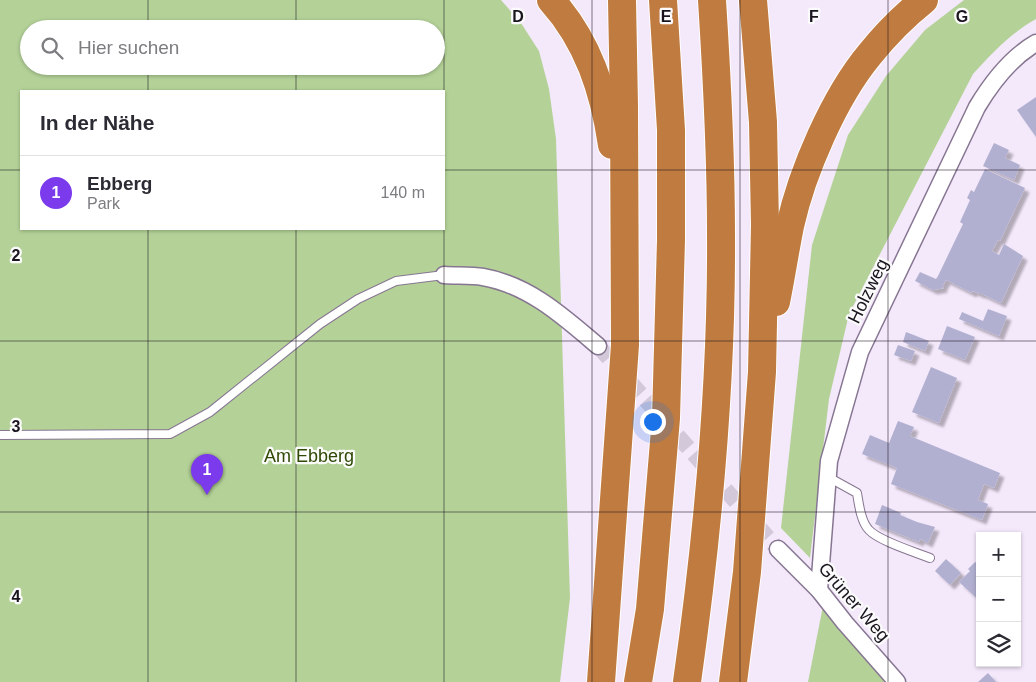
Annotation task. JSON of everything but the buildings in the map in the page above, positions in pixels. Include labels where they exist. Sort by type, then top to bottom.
[{"type":"highway","points":[[551,0],[575,32],[593,66],[609,125],[625,245]]},
{"type":"highway","points":[[601,682],[625,345],[622,0]]},
{"type":"highway","points":[[638,682],[650,609],[666,418],[672,240],[671,130],[663,0]]},
{"type":"highway","points":[[687,682],[697,613],[713,443],[720,315],[719,125],[712,0]]},
{"type":"highway","points":[[733,682],[747,572],[762,372],[765,225],[763,122],[753,0]]},
{"type":"highway","points":[[762,372],[790,225],[802,184],[818,143],[847,87],[869,55],[893,28],[924,0]]},
{"type":"street","name":"Holzweg","points":[[819,590],[829,461],[860,352],[977,107],[988,88],[1000,74],[1016,58],[1036,43]]},
{"type":"street","points":[[444,275],[482,277],[517,287],[556,310],[598,346]]},
{"type":"street","name":"Grüner Weg","points":[[778,549],[819,590],[845,623],[898,682]]},
{"type":"lane","points":[[0,435],[170,434],[210,412],[320,324],[358,299],[396,281],[444,275]]},
{"type":"lane","points":[[828,477],[856,493],[863,519],[869,530],[880,538],[930,558]]},
{"type":"green space","name":"Am Ebberg","points":[[0,0],[501,0],[521,23],[539,51],[549,89],[556,139],[570,598],[560,682],[0,682]]},
{"type":"green space","points":[[964,0],[1036,0],[1036,19],[1010,37],[973,74],[849,314],[829,399],[810,558],[781,528],[812,245],[848,135],[886,76],[925,30]]},
{"type":"green space","points":[[823,606],[889,682],[808,682]]},
{"type":"tunnel","points":[[598,346],[778,549]]},
{"type":"place","name":"Ebberg","points":[[207,495]]}]
